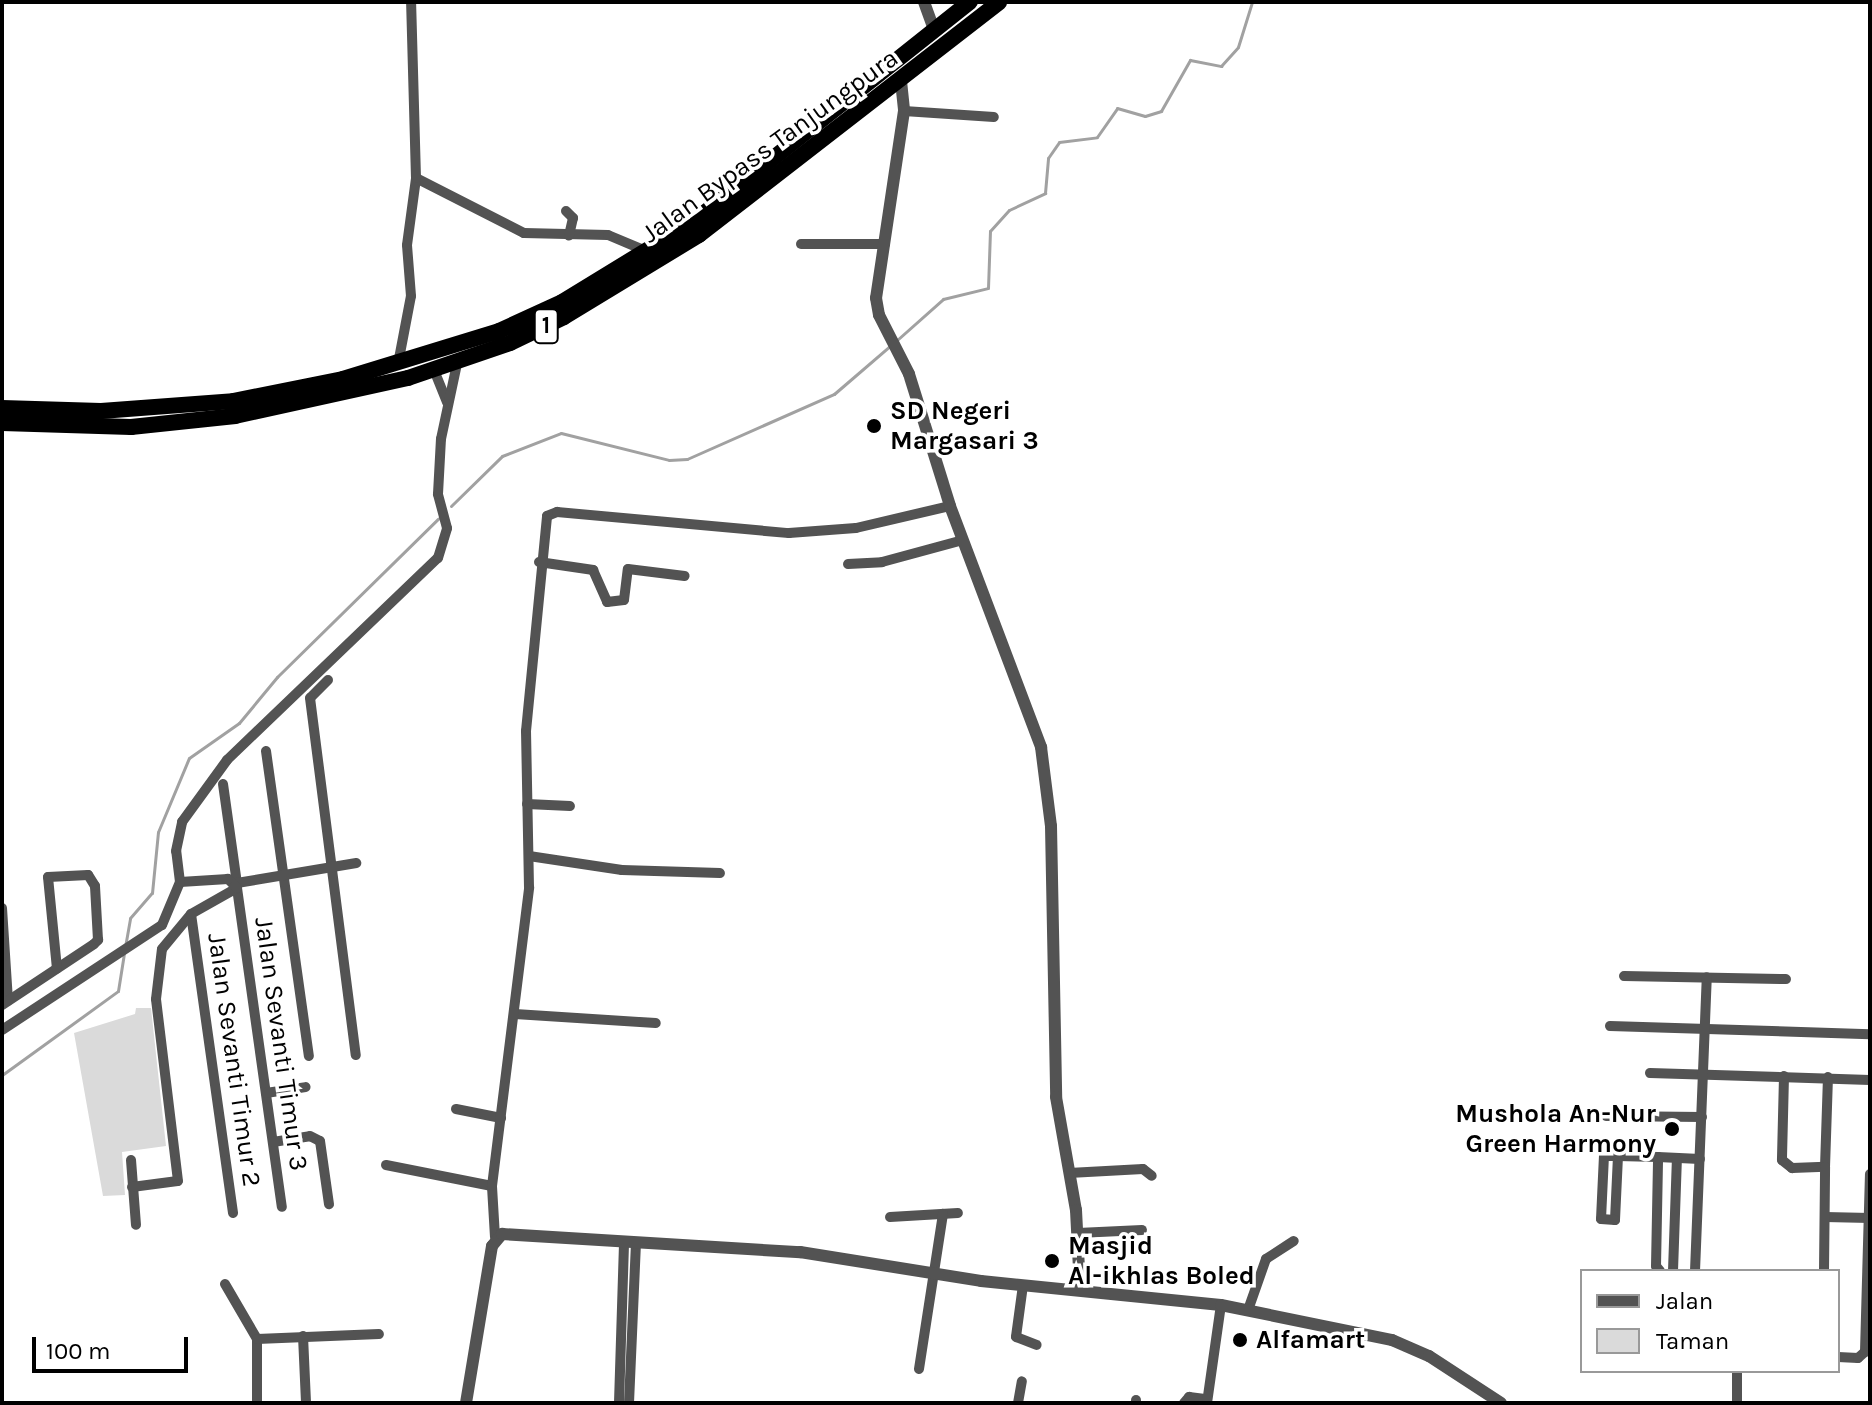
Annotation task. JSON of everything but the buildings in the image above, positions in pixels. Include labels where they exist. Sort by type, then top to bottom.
[{"type":"highway","name":"Jalan Bypass Tanjungpura","points":[[2,408],[101,411],[233,401],[398,364],[499,331],[562,302],[693,222],[970,2]]},
{"type":"highway","name":"Jalan Bypass Tanjungpura","points":[[2,423],[131,427],[235,416],[457,364],[564,317],[699,235],[999,2]]},
{"type":"street","points":[[398,364],[411,296],[407,245],[416,178],[411,2]]},
{"type":"street","points":[[924,2],[934,30]]},
{"type":"street","points":[[901,81],[904,111],[876,298],[1041,747],[1051,826],[1056,1097],[1078,1233],[1080,1290]]},
{"type":"street","points":[[904,111],[994,117]]},
{"type":"street","points":[[416,178],[501,225],[524,233],[608,235],[646,251]]},
{"type":"street","points":[[566,211],[573,218],[569,236]]},
{"type":"street","points":[[801,244],[885,244]]},
{"type":"street","points":[[2,1030],[162,925],[180,882],[176,839],[211,777],[438,558],[447,528],[438,486],[447,402],[457,364]]},
{"type":"street","points":[[434,370],[447,402]]},
{"type":"street","points":[[466,1403],[495,1237],[492,1186],[515,1014],[529,856],[526,731],[539,562],[547,516],[553,512],[789,533],[856,528],[950,506]]},
{"type":"street","points":[[848,564],[882,562],[963,540]]},
{"type":"street","points":[[539,562],[593,570],[607,602],[624,600],[628,569],[685,576]]},
{"type":"street","points":[[328,680],[310,698],[356,1055]]},
{"type":"street","points":[[266,751],[309,1056]]},
{"type":"street","name":"Jalan Sevanti Timur 3","points":[[223,784],[282,1207]]},
{"type":"street","points":[[527,804],[570,806]]},
{"type":"street","points":[[529,856],[622,870],[720,873]]},
{"type":"street","points":[[180,882],[237,885],[356,863]]},
{"type":"street","points":[[5,1003],[57,969],[98,940],[93,879],[55,873],[48,879],[57,969]]},
{"type":"street","points":[[132,1187],[173,1186],[178,1181],[156,977],[169,937],[191,914],[227,898],[237,885]]},
{"type":"street","points":[[2,908],[5,1003]]},
{"type":"street","name":"Jalan Sevanti Timur 2","points":[[191,914],[233,1213]]},
{"type":"street","points":[[1624,976],[1786,979]]},
{"type":"street","points":[[1695,1269],[1707,977]]},
{"type":"street","points":[[515,1014],[656,1023]]},
{"type":"street","points":[[1610,1026],[1870,1034]]},
{"type":"street","points":[[1650,1073],[1870,1080]]},
{"type":"street","points":[[1784,1076],[1782,1160],[1792,1168],[1825,1167]]},
{"type":"street","points":[[1824,1269],[1828,1077]]},
{"type":"street","points":[[266,1093],[306,1087]]},
{"type":"street","points":[[456,1109],[501,1118]]},
{"type":"street","points":[[1606,1116],[1702,1117]]},
{"type":"street","points":[[273,1142],[318,1138],[329,1204]]},
{"type":"street","points":[[1618,1156],[1615,1220],[1601,1219],[1604,1156],[1618,1156],[1658,1157],[1700,1159]]},
{"type":"street","points":[[1658,1157],[1660,1269]]},
{"type":"street","points":[[1673,1269],[1677,1158]]},
{"type":"street","points":[[131,1160],[136,1225]]},
{"type":"street","points":[[386,1165],[492,1186]]},
{"type":"street","points":[[1069,1173],[1143,1169],[1152,1176]]},
{"type":"street","points":[[1840,1357],[1858,1358],[1865,1352],[1870,1174]]},
{"type":"street","points":[[890,1217],[958,1213]]},
{"type":"street","points":[[919,1369],[943,1214]]},
{"type":"street","points":[[1825,1217],[1869,1218]]},
{"type":"street","points":[[1078,1233],[1142,1230]]},
{"type":"street","points":[[495,1237],[630,1241],[800,1252],[1023,1285],[1221,1305],[1392,1340],[1429,1356],[1500,1403]]},
{"type":"street","points":[[619,1403],[630,1241]]},
{"type":"street","points":[[629,1403],[630,1241]]},
{"type":"street","points":[[1248,1310],[1266,1259],[1294,1241]]},
{"type":"street","points":[[225,1284],[257,1339],[257,1403]]},
{"type":"street","points":[[1023,1285],[1016,1337],[1037,1345]]},
{"type":"street","points":[[1184,1403],[1189,1397],[1206,1401],[1221,1305]]},
{"type":"street","points":[[257,1339],[379,1334]]},
{"type":"street","points":[[303,1336],[306,1403]]},
{"type":"street","points":[[1737,1373],[1737,1403]]},
{"type":"street","points":[[1018,1403],[1022,1381]]},
{"type":"green space","points":[[136,1008],[151,1008],[166,1146],[122,1152],[125,1195],[103,1196],[74,1033],[135,1014]]},
{"type":"waterway","points":[[897,340],[943,299],[988,288],[990,231],[1009,210],[1045,193],[1048,158],[1059,142],[1097,137],[1117,108],[1145,116],[1161,111],[1190,60],[1221,66],[1238,47],[1252,2]]},
{"type":"waterway","points":[[451,506],[502,456],[561,433],[669,460],[687,459],[834,394],[891,345]]},
{"type":"waterway","points":[[125,947],[130,918],[152,893],[158,832],[189,758],[239,723],[277,677],[438,519]]},
{"type":"waterway","points":[[2,1075],[118,991],[124,954]]},
{"type":"place","name":"SD Negeri Margasari 3","points":[[874,426]]},
{"type":"place","name":"Mushola An-Nur Green Harmony","points":[[1672,1129]]},
{"type":"place","name":"Masjid Al-ikhlas Boled","points":[[1052,1261]]},
{"type":"place","name":"Alfamart","points":[[1240,1340]]}]
